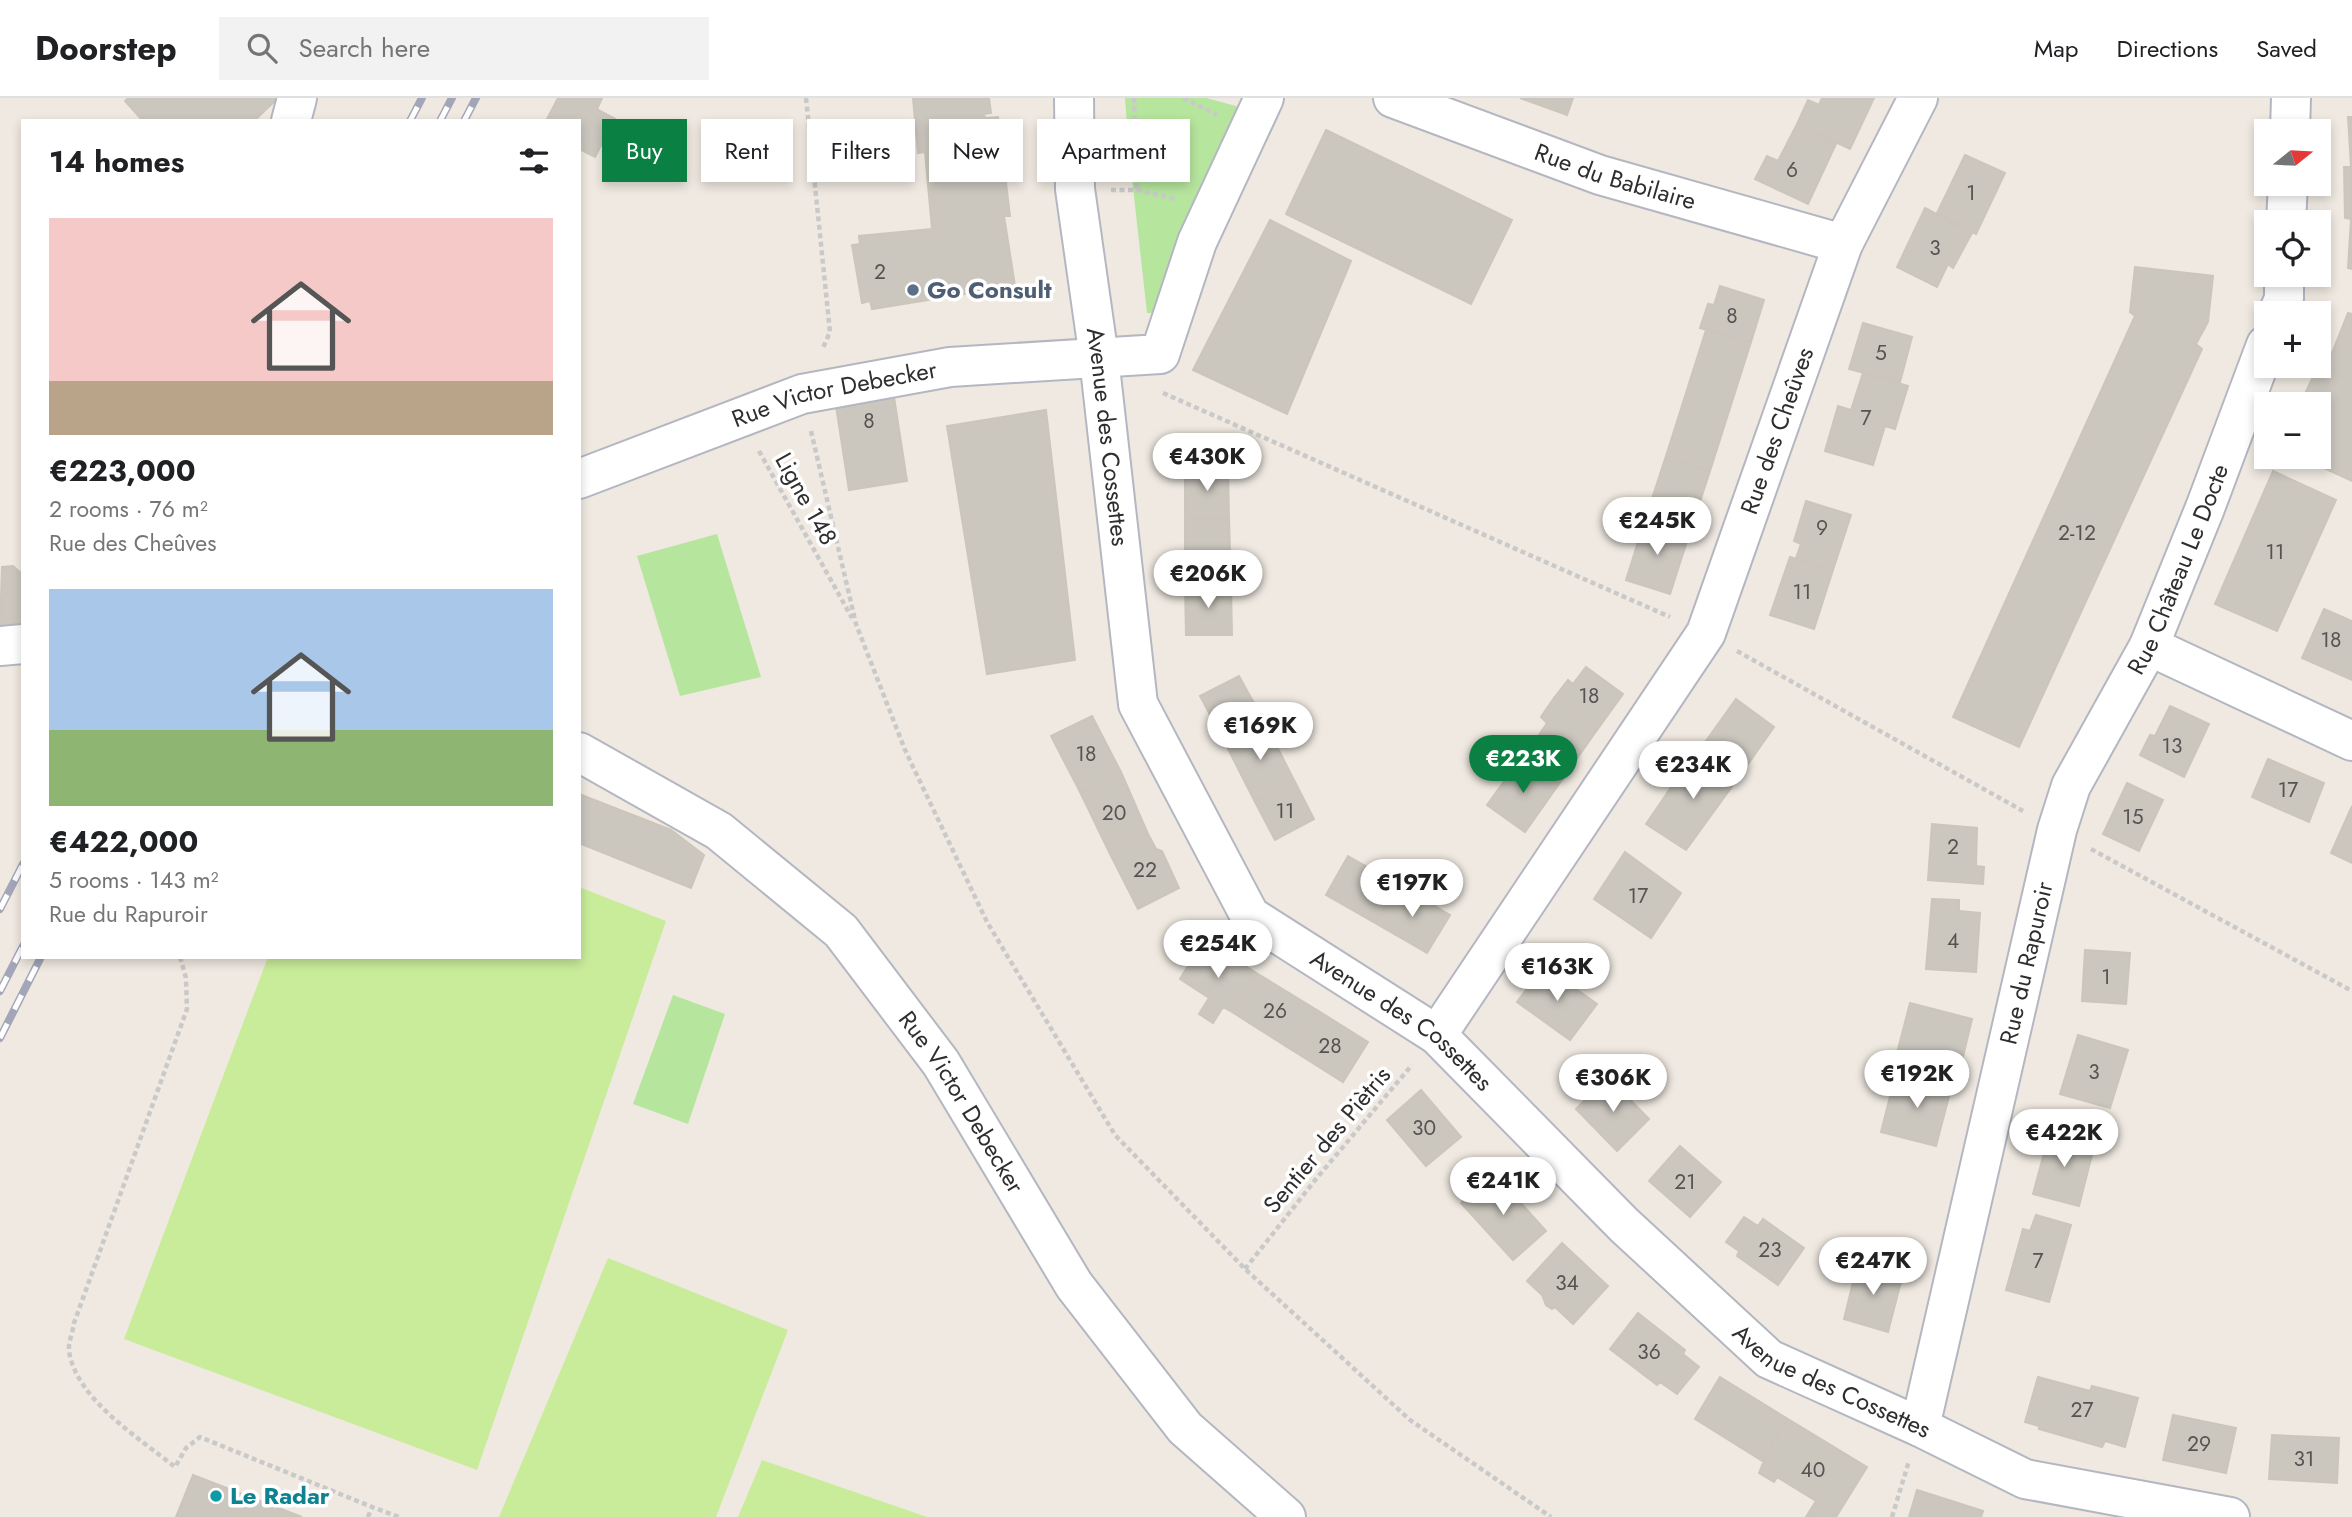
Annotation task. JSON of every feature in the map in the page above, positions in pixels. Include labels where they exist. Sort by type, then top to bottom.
[{"type":"street","points":[[292,119],[297,98]]},
{"type":"street","name":"Avenue des Cossettes","points":[[1074,98],[1075,188],[1099,358],[1138,704],[1250,916],[1437,1035],[1624,1226],[1769,1359],[1920,1427],[2025,1479],[2230,1517]]},
{"type":"street","points":[[1214,205],[1264,98]]},
{"type":"street","name":"Rue du Babilaire","points":[[1393,98],[1600,175],[1843,244]]},
{"type":"street","name":"Rue des Cheûves","points":[[1437,1035],[1706,634],[1843,244],[1918,98]]},
{"type":"street","points":[[2290,119],[2291,98]]},
{"type":"street","name":"Rue Victor Debecker","points":[[581,478],[803,394],[950,367],[1160,354],[1197,243],[1214,205]]},
{"type":"street","name":"Rue Château Le Docte","points":[[2071,786],[2149,646],[2254,377]]},
{"type":"street","points":[[0,646],[21,644]]},
{"type":"street","points":[[2149,646],[2352,741]]},
{"type":"street","name":"Rue Victor Debecker","points":[[581,753],[719,831],[841,931],[941,1063],[1074,1285],[1185,1428],[1286,1517]]},
{"type":"street","name":"Rue du Rapuroir","points":[[1920,1427],[2057,830],[2071,786]]},
{"type":"path","points":[[806,98],[830,332],[803,394],[856,624],[905,750],[987,922],[1115,1135],[1245,1269],[1410,1420],[1551,1517]]},
{"type":"path","points":[[1134,98],[1137,190]]},
{"type":"path","points":[[1075,188],[1137,190],[1187,203],[1214,205]]},
{"type":"path","name":"Ligne 148","points":[[757,447],[856,624]]},
{"type":"path","points":[[181,959],[186,978],[187,1009],[74,1324],[69,1349],[78,1379],[98,1404],[175,1466],[186,1448],[200,1437],[399,1517]]},
{"type":"path","name":"Sentier des Piètris","points":[[1245,1269],[1316,1179],[1437,1035]]},
{"type":"path","points":[[1892,1517],[1920,1427]]},
{"type":"path","points":[[368,1517],[372,1507]]},
{"type":"green space","points":[[1125,98],[1206,98],[1236,106],[1245,118],[1154,313],[1147,313],[1132,182],[1190,182],[1190,119],[1127,119]]},
{"type":"green space","points":[[717,534],[761,677],[680,696],[637,556]]},
{"type":"green space","points":[[581,888],[666,921],[477,1470],[124,1339],[267,959],[581,959]]},
{"type":"green space","points":[[673,995],[725,1014],[688,1124],[633,1104]]},
{"type":"green space","points":[[608,1258],[788,1330],[716,1517],[499,1517]]},
{"type":"green space","points":[[762,1460],[927,1517],[738,1517]]},
{"type":"building","points":[[128,98],[278,98],[256,119],[141,119],[125,101]]},
{"type":"building","points":[[558,98],[602,98],[597,109],[615,119],[602,119],[602,144],[595,157],[581,150],[581,119],[547,119]]},
{"type":"building","points":[[913,98],[989,98],[991,113],[984,114],[985,118],[998,119],[929,119],[929,182],[1006,182],[1010,216],[1004,216],[1015,286],[872,309],[870,301],[862,303],[852,245],[860,244],[859,236],[932,229],[925,152],[918,153]]},
{"type":"building","points":[[1520,98],[1573,98],[1567,115]]},
{"type":"building","points":[[1822,98],[1874,98],[1850,149],[1797,124],[1808,100],[1819,105]]},
{"type":"building","points":[[2348,117],[2352,117],[2352,269],[2348,268],[2351,219],[2345,218],[2344,167],[2351,167]]},
{"type":"building","points":[[1797,124],[1836,144],[1808,204],[1755,179],[1767,156],[1778,161]]},
{"type":"building","points":[[1326,130],[1512,220],[1471,304],[1286,214]]},
{"type":"building","points":[[1965,155],[2005,173],[1976,234],[1937,213]]},
{"type":"building","points":[[1925,208],[1972,233],[1953,268],[1948,264],[1937,287],[1897,267]]},
{"type":"building","points":[[1270,220],[1351,261],[1287,414],[1193,370]]},
{"type":"building","points":[[2135,267],[2213,276],[2208,322],[2196,344],[2202,349],[2019,747],[1953,717],[2135,316],[2130,312]]},
{"type":"building","points":[[1720,286],[1764,300],[1751,342],[1700,328],[1708,304],[1714,305]]},
{"type":"building","points":[[2348,313],[2352,314],[2352,481],[2326,469],[2331,469],[2331,392],[2306,392],[2312,378],[2331,378],[2331,356]]},
{"type":"building","points":[[1863,323],[1912,337],[1900,382],[1849,369]]},
{"type":"building","points":[[1706,330],[1751,342],[1710,471],[1666,456]]},
{"type":"building","points":[[1863,373],[1908,386],[1895,429],[1885,426],[1873,465],[1825,451],[1838,406],[1851,410]]},
{"type":"building","points":[[894,397],[907,481],[849,490],[836,406]]},
{"type":"building","points":[[1046,410],[1075,660],[987,674],[947,426]]},
{"type":"building","points":[[1666,456],[1710,471],[1689,535],[1645,520]]},
{"type":"building","points":[[1228,466],[1229,519],[1185,519],[1185,467]]},
{"type":"building","points":[[2273,471],[2336,500],[2277,631],[2215,604]]},
{"type":"building","points":[[1806,501],[1851,515],[1833,570],[1796,558],[1801,544],[1794,541]]},
{"type":"building","points":[[1185,519],[1229,519],[1231,586],[1185,586]]},
{"type":"building","points":[[1645,520],[1689,535],[1670,594],[1626,580]]},
{"type":"building","points":[[1790,557],[1833,570],[1814,629],[1770,615]]},
{"type":"building","points":[[13,566],[21,573],[21,629],[0,628],[2,567]]},
{"type":"building","points":[[1185,586],[1231,586],[1232,635],[1186,635]]},
{"type":"building","points":[[2324,609],[2352,621],[2352,680],[2302,658]]},
{"type":"building","points":[[1586,667],[1623,694],[1597,730],[1554,698],[1568,680],[1573,684]]},
{"type":"building","points":[[1239,676],[1265,723],[1225,743],[1200,696]]},
{"type":"building","points":[[1554,698],[1597,730],[1559,784],[1529,762],[1542,743],[1537,738],[1547,723],[1541,717]]},
{"type":"building","points":[[1736,699],[1774,727],[1741,774],[1701,748]]},
{"type":"building","points":[[2170,706],[2209,724],[2184,777],[2140,755],[2150,735],[2155,736]]},
{"type":"building","points":[[1092,716],[1121,772],[1080,792],[1051,736]]},
{"type":"building","points":[[1265,723],[1295,782],[1255,802],[1225,743]]},
{"type":"building","points":[[1706,752],[1741,774],[1686,850],[1646,824],[1678,777],[1685,781]]},
{"type":"building","points":[[1521,758],[1559,784],[1525,832],[1487,805]]},
{"type":"building","points":[[2268,759],[2324,783],[2309,822],[2252,797]]},
{"type":"building","points":[[1121,772],[1148,834],[1109,852],[1080,792]]},
{"type":"building","points":[[1295,782],[1314,819],[1275,840],[1255,802]]},
{"type":"building","points":[[2127,783],[2163,800],[2139,851],[2103,834]]},
{"type":"building","points":[[581,795],[671,830],[704,855],[691,888],[581,844]]},
{"type":"building","points":[[2352,806],[2352,863],[2331,853]]},
{"type":"building","points":[[1932,824],[1977,828],[1976,866],[1984,867],[1983,884],[1928,880]]},
{"type":"building","points":[[1148,834],[1156,849],[1162,851],[1179,888],[1138,909],[1109,852]]},
{"type":"building","points":[[1625,852],[1681,893],[1651,938],[1594,899]]},
{"type":"building","points":[[1348,856],[1397,884],[1375,923],[1326,895]]},
{"type":"building","points":[[1397,884],[1450,915],[1427,953],[1375,923]]},
{"type":"building","points":[[1932,899],[1959,900],[1959,911],[1980,913],[1976,972],[1926,969]]},
{"type":"building","points":[[1204,940],[1258,974],[1232,1012],[1223,1007],[1213,1023],[1199,1014],[1209,998],[1180,979]]},
{"type":"building","points":[[2085,950],[2130,953],[2126,1004],[2082,1001]]},
{"type":"building","points":[[1544,966],[1597,1004],[1570,1040],[1517,1002]]},
{"type":"building","points":[[1258,974],[1317,1010],[1292,1050],[1232,1012]]},
{"type":"building","points":[[1910,1003],[1972,1019],[1961,1065],[1898,1049]]},
{"type":"building","points":[[1317,1010],[1368,1042],[1343,1082],[1292,1050]]},
{"type":"building","points":[[2078,1035],[2128,1050],[2110,1108],[2060,1094]]},
{"type":"building","points":[[1910,1074],[1952,1085],[1936,1146],[1881,1132],[1893,1085],[1906,1087]]},
{"type":"building","points":[[1608,1077],[1649,1119],[1617,1151],[1576,1109]]},
{"type":"building","points":[[1421,1090],[1461,1137],[1426,1166],[1387,1120]]},
{"type":"building","points":[[2050,1131],[2095,1143],[2079,1206],[2033,1194]]},
{"type":"building","points":[[1680,1146],[1721,1182],[1690,1217],[1649,1181]]},
{"type":"building","points":[[1494,1173],[1546,1231],[1513,1260],[1461,1203]]},
{"type":"building","points":[[2036,1215],[2071,1225],[2049,1302],[2006,1290],[2023,1229],[2030,1231]]},
{"type":"building","points":[[1744,1217],[1758,1226],[1763,1219],[1804,1248],[1778,1285],[1737,1256],[1739,1251],[1726,1242]]},
{"type":"building","points":[[1562,1243],[1608,1286],[1573,1324],[1555,1307],[1552,1309],[1546,1305],[1542,1295],[1527,1281]]},
{"type":"building","points":[[1858,1262],[1903,1274],[1888,1332],[1844,1319]]},
{"type":"building","points":[[1638,1313],[1685,1350],[1683,1354],[1699,1367],[1677,1394],[1660,1382],[1657,1385],[1610,1349]]},
{"type":"building","points":[[1720,1377],[1788,1419],[1764,1462],[1695,1419]]},
{"type":"building","points":[[2038,1377],[2090,1391],[2092,1386],[2138,1398],[2125,1447],[2105,1441],[2102,1447],[2039,1429],[2039,1426],[2025,1422]]},
{"type":"building","points":[[2173,1415],[2236,1428],[2226,1473],[2163,1460]]},
{"type":"building","points":[[1788,1419],[1867,1467],[1836,1517],[1806,1517],[1816,1501],[1777,1477],[1774,1482],[1759,1473],[1768,1451]]},
{"type":"building","points":[[2272,1435],[2339,1438],[2337,1483],[2269,1479]]},
{"type":"building","name":"Le Radar","points":[[193,1475],[302,1517],[176,1517]]},
{"type":"building","points":[[1917,1490],[1983,1511],[1981,1517],[1909,1517]]},
{"type":"railway","points":[[411,119],[422,98]]},
{"type":"railway","points":[[441,119],[452,98]]},
{"type":"railway","points":[[465,119],[476,98]]},
{"type":"railway","points":[[0,909],[21,868]]},
{"type":"railway","points":[[0,991],[21,950]]},
{"type":"railway","points":[[0,1038],[40,959]]},
{"type":"place","name":"Go Consult","points":[[913,290]]},
{"type":"place","name":"Le Radar","points":[[216,1496]]}]
